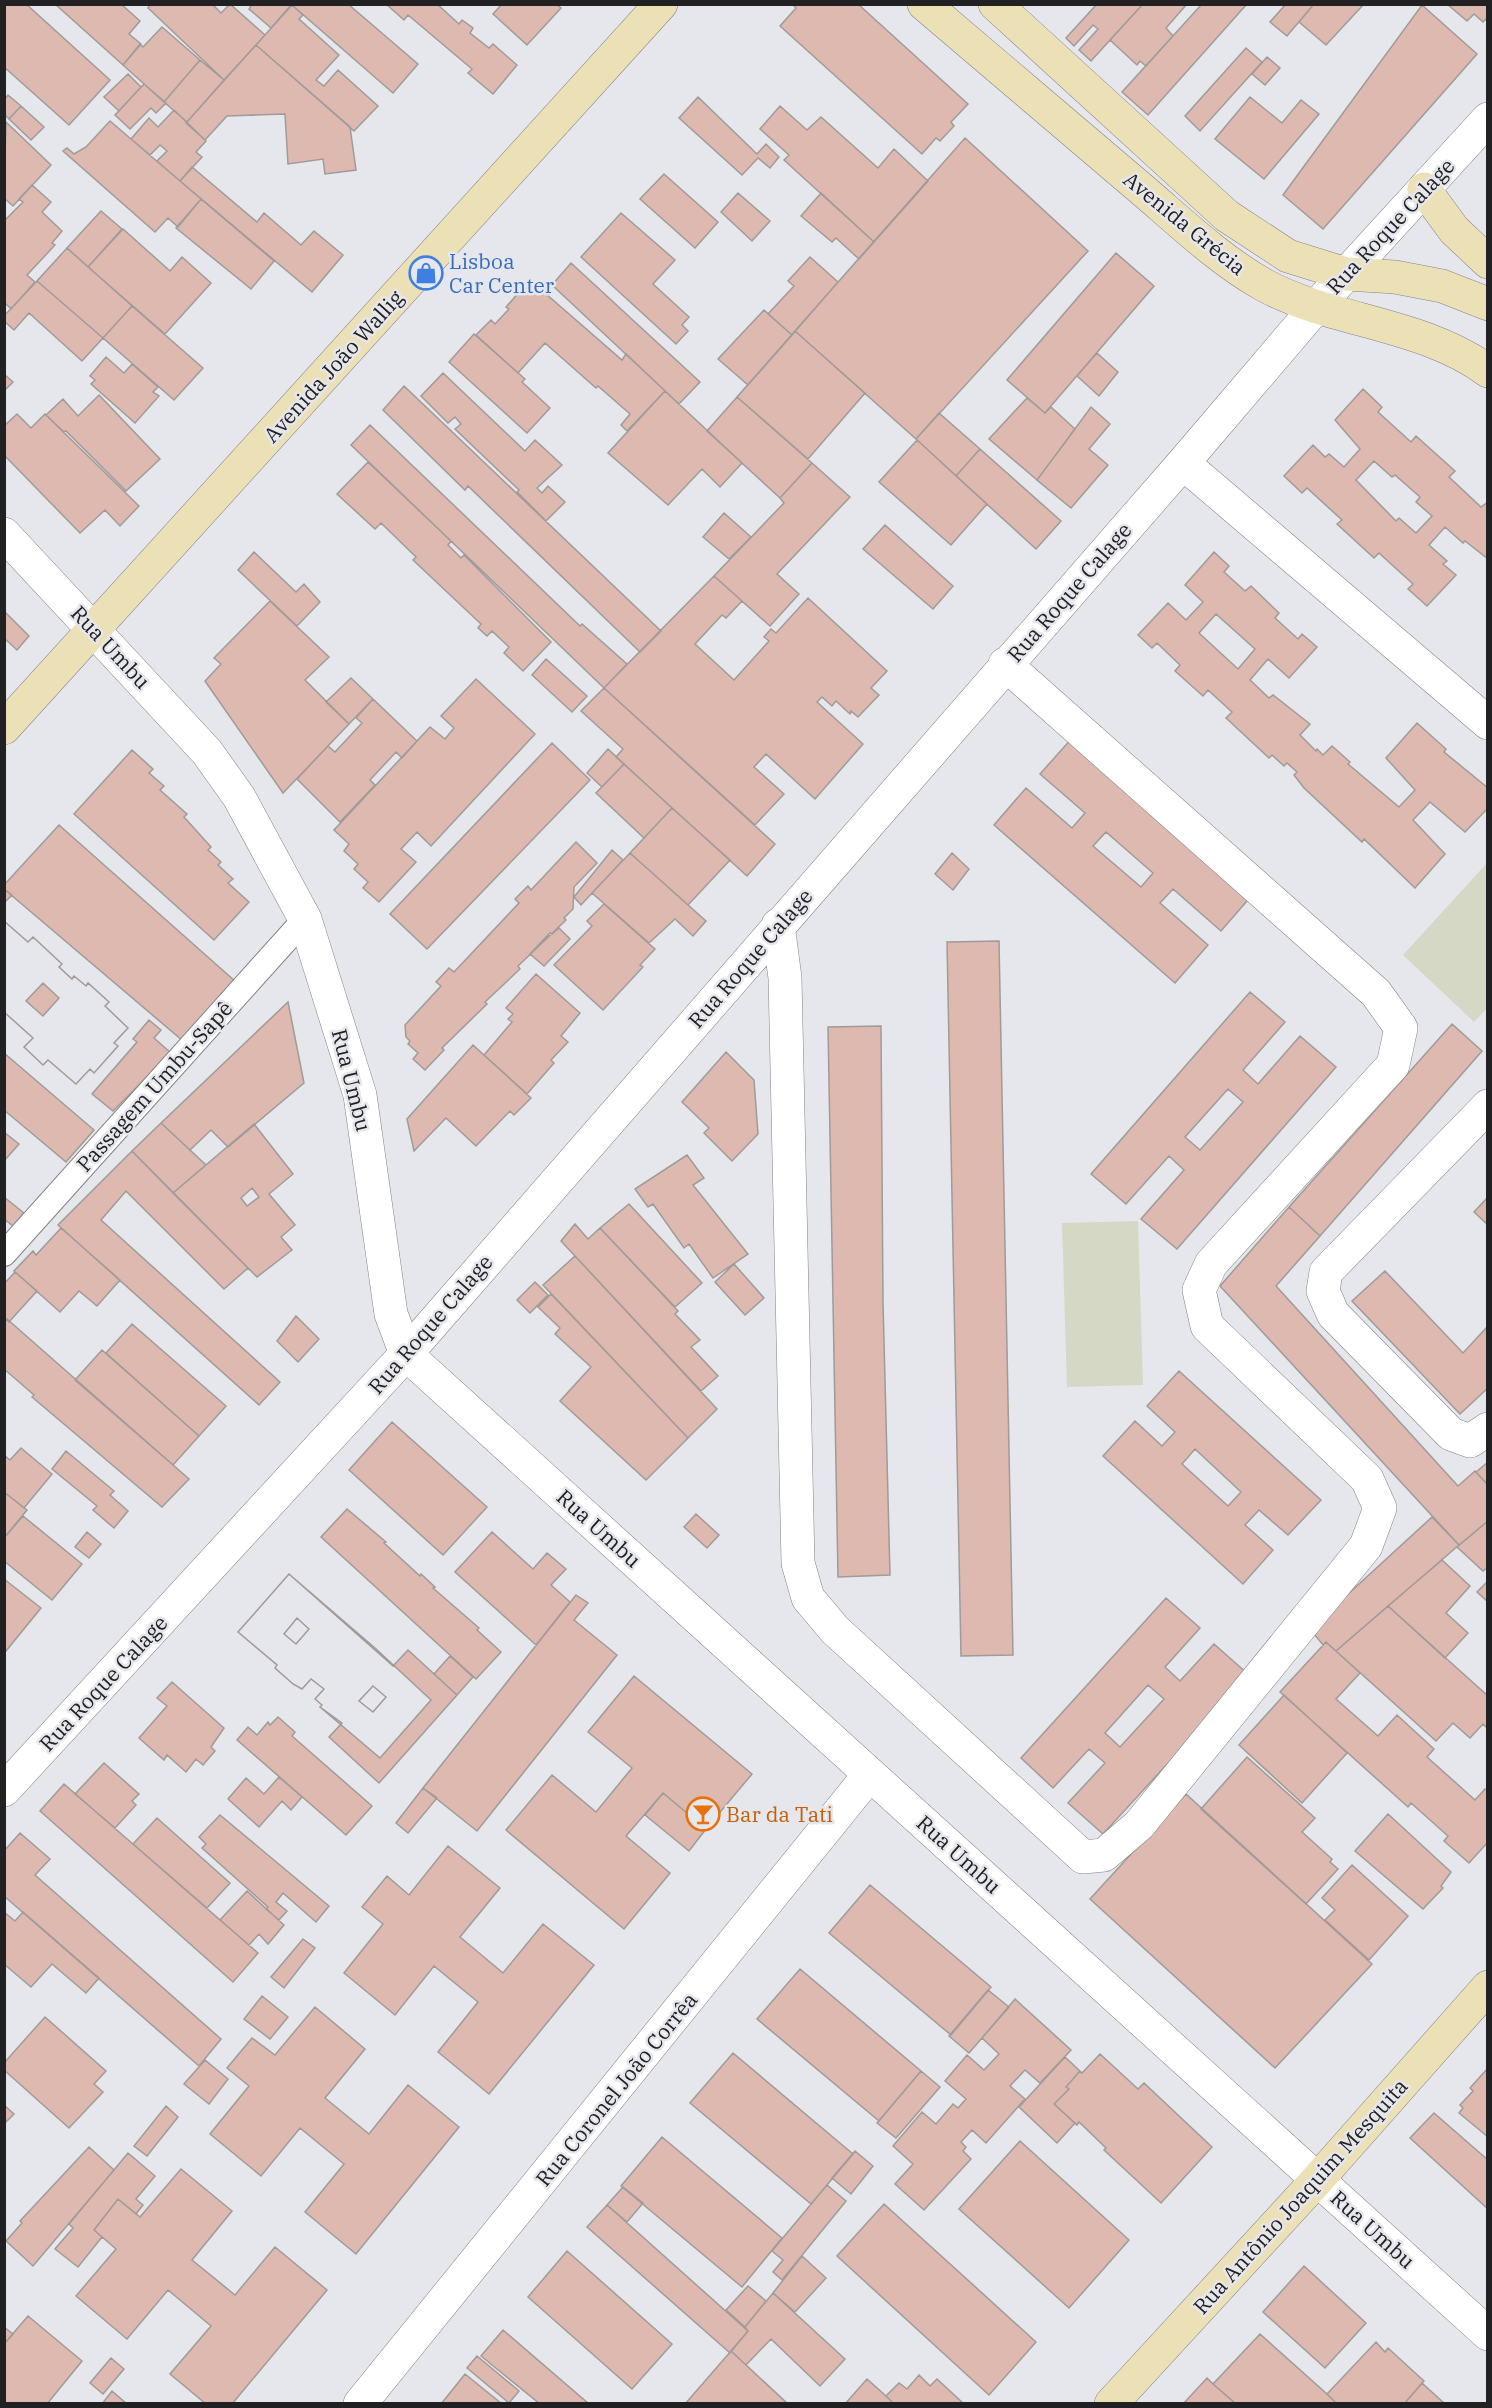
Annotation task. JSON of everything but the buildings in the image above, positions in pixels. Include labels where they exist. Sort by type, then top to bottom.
[{"type":"main road","name":"Avenida João Wallig","points":[[4,728],[661,4]]},
{"type":"main road","name":"Avenida Grécia","points":[[924,4],[1210,247],[1264,285],[1316,307],[1404,331],[1477,363],[1488,371]]},
{"type":"main road","name":"Avenida Grécia","points":[[995,4],[1227,216],[1288,256],[1346,273],[1395,277],[1442,285],[1488,304]]},
{"type":"main road","points":[[1424,189],[1454,230],[1488,262]]},
{"type":"main road","name":"Rua Antônio Joaquim Mesquita","points":[[1111,2403],[1318,2179],[1488,1987]]},
{"type":"street","name":"Rua Roque Calage","points":[[4,1790],[406,1354],[1005,664],[1183,463],[1316,307],[1488,119]]},
{"type":"street","points":[[1183,463],[1488,723]]},
{"type":"street","name":"Rua Umbu","points":[[4,534],[95,628],[207,752],[239,797],[305,919],[360,1095],[391,1314],[406,1354],[1488,2334]]},
{"type":"street","points":[[778,925],[785,978],[798,1563],[808,1598],[835,1630],[1083,1857],[1104,1855],[1138,1825],[1366,1546],[1380,1508],[1367,1479],[1207,1326],[1199,1290],[1210,1264],[1393,1065],[1401,1028],[1376,993],[1005,664]]},
{"type":"street","points":[[1488,1106],[1326,1272],[1323,1291],[1333,1314],[1451,1434],[1470,1441],[1488,1429]]},
{"type":"street","name":"Rua Coronel João Corrêa","points":[[360,2403],[870,1774]]},
{"type":"lane","name":"Passagem Umbu-Sapê","points":[[4,1254],[305,919]]},
{"type":"green space","points":[[1487,863],[1487,1008],[1474,1022],[1403,955]]},
{"type":"green space","points":[[1138,1221],[1143,1385],[1067,1387],[1062,1223]]},
{"type":"place","name":"Lisboa Car Center","points":[[426,273]]},
{"type":"place","name":"Bar da Tati","points":[[703,1814]]}]
